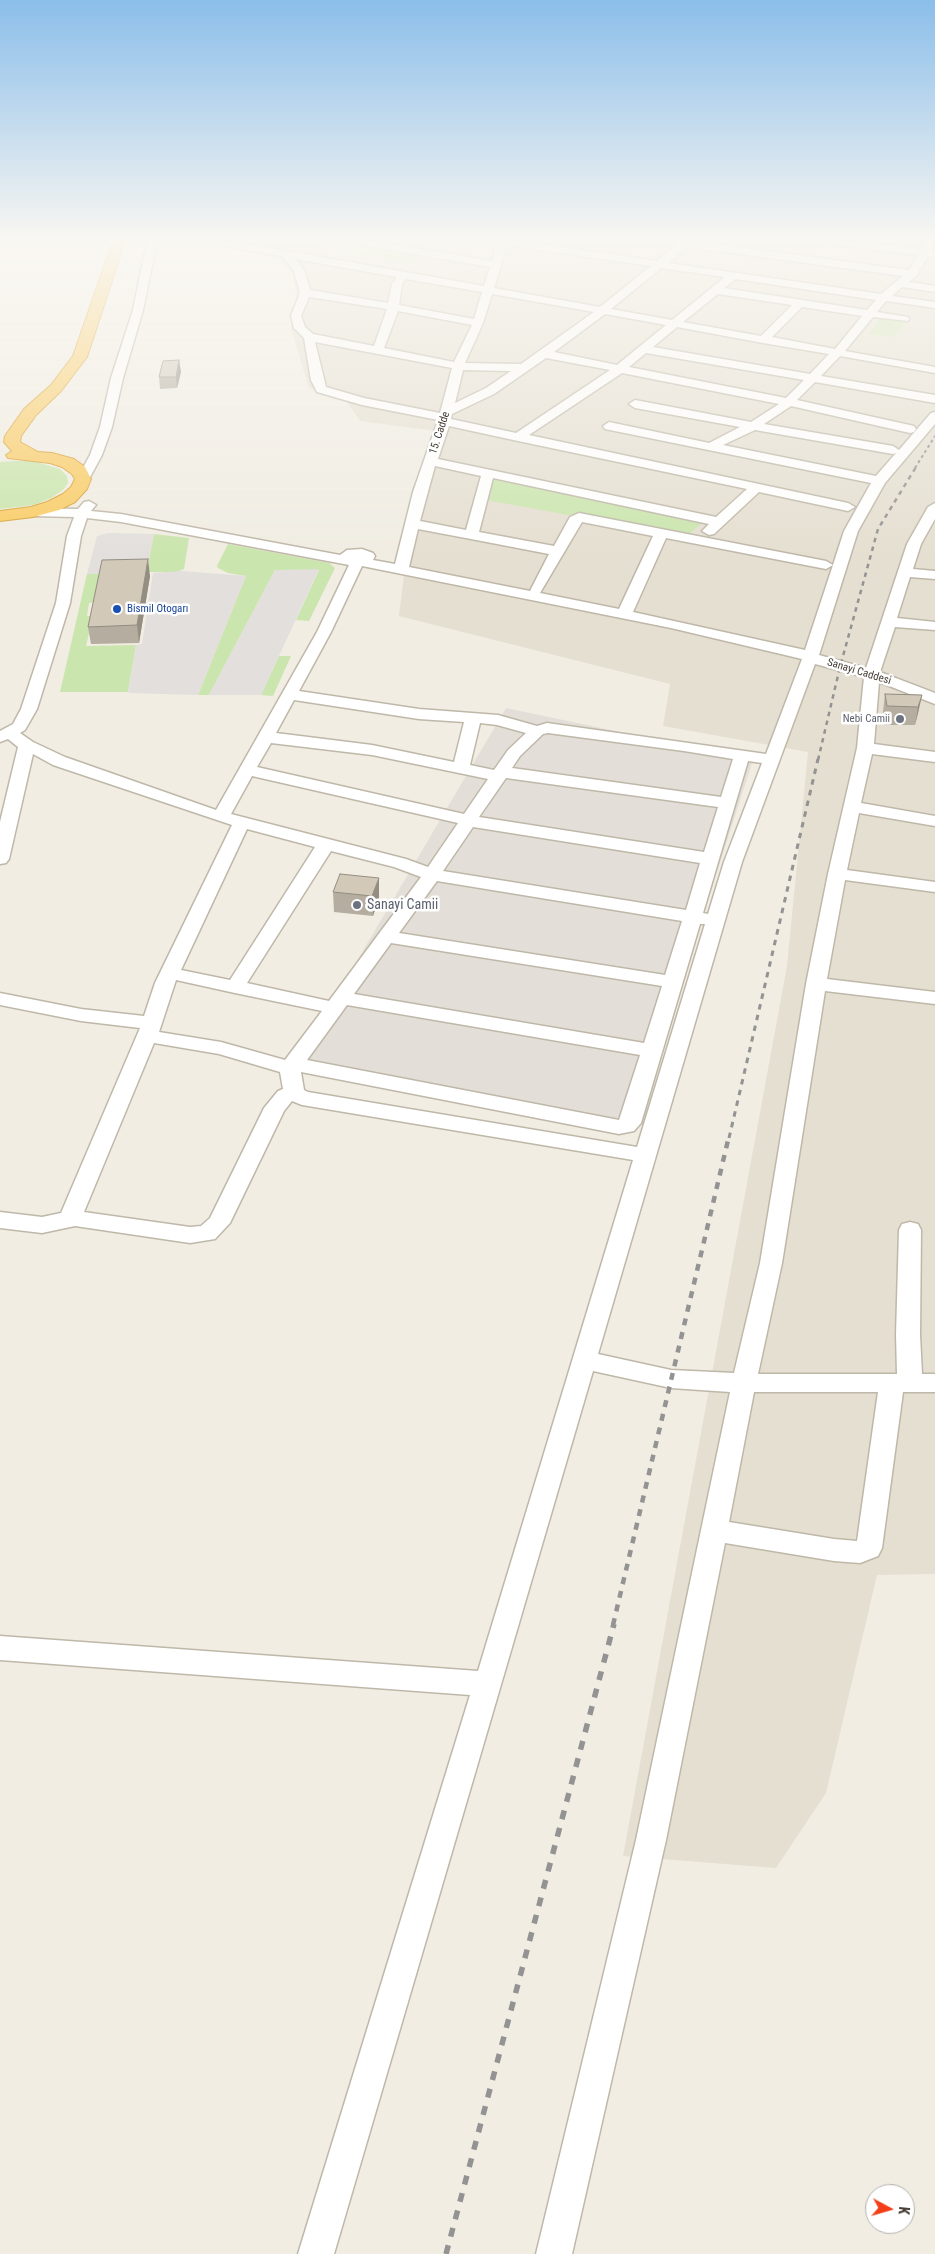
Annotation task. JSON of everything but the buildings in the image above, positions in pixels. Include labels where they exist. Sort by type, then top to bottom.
[{"type":"highway","points":[[0,432],[11,416],[50,377],[68,346]]},
{"type":"highway","points":[[32,455],[14,446],[12,442],[13,436],[30,412],[56,388],[80,357],[84,346]]},
{"type":"highway","points":[[0,456],[32,455],[68,463],[79,471],[81,484],[69,498],[53,506],[32,512],[3,516]]},
{"type":"street","points":[[5,735],[19,727],[29,709],[63,603],[74,536],[85,509],[82,502],[81,484],[96,455],[106,427],[116,378],[126,346]]},
{"type":"street","points":[[311,346],[317,380],[321,389],[362,401],[446,417],[518,437],[578,448],[848,508]]},
{"type":"street","points":[[358,346],[458,366],[525,368]]},
{"type":"street","points":[[378,350],[379,346]]},
{"type":"street","name":"15. Cadde","points":[[402,566],[420,492],[446,417],[458,366],[467,346]]},
{"type":"street","points":[[446,417],[525,368],[555,346]]},
{"type":"street","points":[[518,437],[573,402],[620,369],[648,346]]},
{"type":"street","points":[[796,346],[935,370]]},
{"type":"street","points":[[710,446],[753,426],[789,402],[843,346]]},
{"type":"street","points":[[644,349],[935,400]]},
{"type":"street","points":[[545,354],[789,402],[910,430]]},
{"type":"street","points":[[68,463],[80,460],[83,455],[95,422],[106,373]]},
{"type":"street","points":[[578,448],[667,378]]},
{"type":"street","points":[[0,999],[149,1029],[292,1066],[619,1127],[626,1126],[630,1122],[673,982],[733,862],[773,760],[806,649],[852,531],[874,480],[893,450],[935,400]]},
{"type":"street","points":[[628,409],[753,426],[893,450]]},
{"type":"street","points":[[820,582],[848,508],[935,416]]},
{"type":"street","points":[[601,431],[710,446],[874,480]]},
{"type":"street","points":[[431,462],[718,522]]},
{"type":"street","points":[[471,535],[488,474]]},
{"type":"street","points":[[698,541],[757,487]]},
{"type":"street","points":[[554,2254],[651,1840],[744,1383],[771,1264],[816,984],[837,874],[865,748],[872,674],[904,572],[928,533],[935,507]]},
{"type":"street","points":[[32,512],[85,509],[121,518],[536,590],[626,612]]},
{"type":"street","points":[[536,590],[575,520],[579,518],[826,565]]},
{"type":"street","points":[[412,524],[558,551]]},
{"type":"street","points":[[626,612],[661,534]]},
{"type":"street","points":[[221,817],[324,632],[358,558]]},
{"type":"street","points":[[402,566],[626,612]]},
{"type":"street","points":[[904,572],[935,575]]},
{"type":"street","points":[[806,649],[812,607]]},
{"type":"street","name":"Sanayi Caddesi","points":[[626,612],[806,649],[935,698]]},
{"type":"street","points":[[888,622],[935,626]]},
{"type":"street","points":[[918,692],[935,693]]},
{"type":"street","points":[[289,694],[409,712],[507,721],[538,731]]},
{"type":"street","points":[[460,768],[473,718]]},
{"type":"street","points":[[294,1093],[292,1066],[432,875],[514,753],[538,731],[546,728],[773,760]]},
{"type":"street","points":[[5,735],[59,761],[221,817],[400,863],[432,875],[705,919]]},
{"type":"street","points":[[265,737],[372,750],[500,774],[728,803]]},
{"type":"street","points":[[0,859],[27,745]]},
{"type":"street","points":[[865,748],[935,757]]},
{"type":"street","points":[[316,2254],[646,1155],[705,919],[712,859],[742,755]]},
{"type":"street","points":[[247,770],[470,821],[712,859]]},
{"type":"street","points":[[852,807],[935,821]]},
{"type":"street","points":[[70,1219],[149,1029],[170,973],[242,822]]},
{"type":"street","points":[[235,987],[326,844]]},
{"type":"street","points":[[837,874],[935,886]]},
{"type":"street","points":[[387,937],[673,982]]},
{"type":"street","points":[[170,973],[235,987],[652,1050]]},
{"type":"street","points":[[816,984],[935,998]]},
{"type":"street","points":[[294,1093],[302,1098],[646,1155]]},
{"type":"street","points":[[0,1220],[42,1225],[70,1219],[202,1235],[212,1230],[219,1223],[275,1108],[286,1096],[294,1093]]},
{"type":"street","points":[[714,1530],[834,1550],[860,1552],[869,1548],[901,1382],[908,1335],[910,1230]]},
{"type":"street","points":[[585,1360],[671,1379],[744,1383],[935,1383]]},
{"type":"street","points":[[0,1648],[488,1684]]},
{"type":"shaded area","points":[[296,346],[935,346],[935,1574],[877,1575],[826,1793],[776,1868],[623,1856],[787,966],[808,752],[663,726],[670,684],[399,616],[406,558],[444,432],[360,421],[344,398],[309,388]]},
{"type":"shaded area","points":[[108,533],[154,534],[148,572],[87,574],[97,536]]},
{"type":"shaded area","points":[[319,569],[261,695],[209,695],[275,570]]},
{"type":"shaded area","points":[[181,571],[246,576],[198,695],[130,693],[128,692],[136,645],[142,644],[153,573]]},
{"type":"shaded area","points":[[506,708],[753,760],[635,1127],[298,1061]]},
{"type":"green space","points":[[33,461],[60,469],[67,476],[68,483],[63,490],[51,498],[34,505],[0,509],[0,462]]},
{"type":"green space","points":[[489,478],[702,523],[686,536],[480,499]]},
{"type":"green space","points":[[154,534],[189,538],[184,569],[177,572],[148,572]]},
{"type":"green space","points":[[228,544],[329,563],[335,568],[309,621],[296,620],[319,570],[275,570],[209,695],[198,695],[246,576],[228,573],[218,568],[217,566]]},
{"type":"green space","points":[[102,573],[94,602],[89,603],[87,616],[93,616],[86,646],[136,645],[128,692],[60,692],[87,574]]},
{"type":"green space","points":[[279,656],[291,656],[273,696],[261,695]]},
{"type":"railway","points":[[915,468],[935,436]]},
{"type":"railway","points":[[818,760],[840,667],[878,529],[916,467]]},
{"type":"railway","points":[[729,1138],[818,759]]},
{"type":"railway","points":[[613,1625],[729,1136]]},
{"type":"railway","points":[[446,2254],[614,1624]]},
{"type":"place","name":"Bismil Otogarı","points":[[117,609]]},
{"type":"place","name":"Nebi Camii","points":[[900,719]]},
{"type":"place","name":"Sanayi Camii","points":[[357,905]]}]
